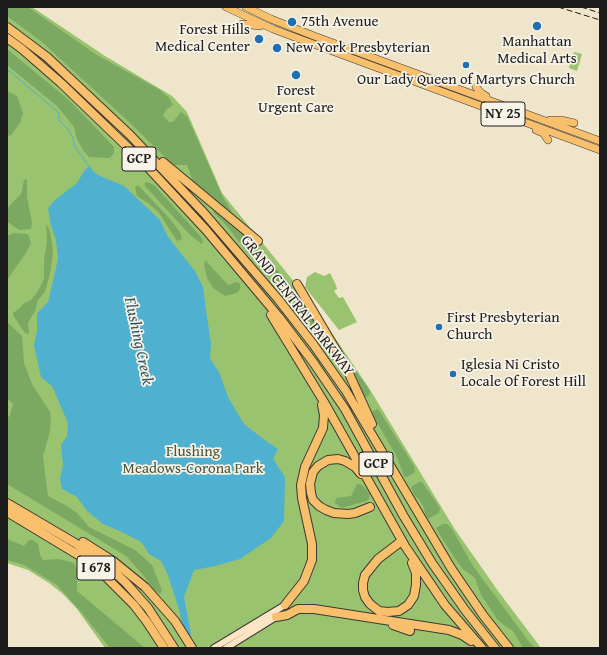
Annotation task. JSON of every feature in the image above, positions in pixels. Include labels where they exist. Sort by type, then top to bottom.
[{"type":"highway","points":[[7,22],[33,42],[48,57]]},
{"type":"highway","name":"GRAND CENTRAL PARKWAY","points":[[7,27],[48,57],[100,105],[140,145],[223,234],[260,277],[304,333],[350,397],[421,519],[463,586],[487,621],[509,648]]},
{"type":"highway","name":"GRAND CENTRAL PARKWAY","points":[[7,38],[50,73],[123,142],[187,208],[301,344],[352,421],[403,515],[425,551],[456,598],[495,648]]},
{"type":"highway","points":[[140,145],[258,241]]},
{"type":"highway","points":[[252,284],[287,339],[372,488],[402,544],[416,573],[414,596],[408,605],[402,610],[391,612],[380,610],[370,604],[365,597],[363,588],[364,577],[378,559],[402,544]]},
{"type":"highway","points":[[297,284],[346,367],[393,470]]},
{"type":"highway","points":[[285,605],[304,581],[312,558],[312,544],[302,498],[301,485],[304,470],[323,425],[324,409],[319,395]]},
{"type":"highway","points":[[370,507],[348,514],[329,512],[318,506],[313,500],[310,493],[310,484],[312,474],[318,466],[328,460],[338,459],[345,461],[354,467],[361,473],[372,488]]},
{"type":"highway","name":"I 678","points":[[7,503],[93,555],[118,576],[134,591],[148,608],[174,648]]},
{"type":"highway","name":"I 678","points":[[7,512],[75,553],[104,575],[134,605],[164,648]]},
{"type":"highway","points":[[43,524],[66,533],[99,551],[136,580],[168,612],[192,648]]},
{"type":"highway","points":[[402,544],[441,600],[482,648]]},
{"type":"highway","points":[[276,618],[296,609],[306,608],[375,618],[458,633],[466,637],[478,648]]},
{"type":"highway","points":[[375,618],[410,631]]},
{"type":"main road","name":"NY 25","points":[[226,7],[273,29],[600,150]]},
{"type":"main road","name":"NY 25","points":[[246,7],[270,19],[600,141]]},
{"type":"main road","points":[[242,24],[251,24],[273,29]]},
{"type":"main road","points":[[476,87],[481,93],[504,106]]},
{"type":"main road","points":[[511,118],[543,133],[548,140]]},
{"type":"main road","points":[[540,119],[561,120],[574,123]]},
{"type":"main road","points":[[214,648],[285,605]]},
{"type":"main road","points":[[226,648],[276,618]]},
{"type":"green space","name":"Flushing Meadows-Corona Park","points":[[7,7],[32,7],[105,56],[172,96],[187,112],[222,193],[295,283],[325,323],[369,388],[454,528],[498,591],[541,648],[105,648],[77,609],[63,594],[28,570],[7,563]]},
{"type":"green space","points":[[7,7],[28,7],[97,55],[160,90],[169,98],[173,105],[166,110],[163,115],[169,122],[173,122],[181,112],[187,116],[223,197],[232,212],[230,213],[194,185],[187,165],[173,165],[129,122],[42,42],[7,16]]},
{"type":"green space","points":[[7,49],[70,101],[114,147],[114,153],[110,158],[89,157],[77,139],[74,127],[57,106],[7,65]]},
{"type":"green space","points":[[574,52],[582,54],[577,71],[569,68]]},
{"type":"green space","points":[[7,91],[17,96],[23,113],[20,123],[11,135],[7,136]]},
{"type":"green space","points":[[27,179],[27,197],[32,222],[31,229],[19,230],[8,222],[7,213],[9,206],[21,194],[24,180]]},
{"type":"green space","points":[[145,182],[155,186],[201,237],[203,242],[202,244],[190,235],[145,186]]},
{"type":"green space","points":[[138,185],[170,219],[180,232],[182,239],[177,241],[159,213],[137,196],[135,187]]},
{"type":"green space","points":[[214,209],[253,242],[260,253],[260,256],[257,259],[252,258],[225,224],[213,212]]},
{"type":"green space","points":[[46,223],[50,231],[53,251],[51,269],[45,292],[38,300],[35,311],[28,323],[29,334],[25,333],[13,313],[24,303],[31,300],[38,291],[44,279],[44,260],[47,241]]},
{"type":"green space","points":[[13,233],[28,234],[31,243],[26,253],[7,280],[7,236]]},
{"type":"green space","points":[[264,256],[285,278],[307,307],[317,324],[315,328],[311,327],[298,310],[293,300],[280,284],[260,264],[259,261]]},
{"type":"green space","points":[[205,260],[228,285],[237,282],[240,284],[240,289],[237,293],[225,296],[213,288],[207,278],[204,265]]},
{"type":"green space","points":[[315,272],[324,276],[330,273],[337,289],[334,291],[339,298],[343,297],[357,322],[339,330],[305,287],[307,277]]},
{"type":"green space","points":[[7,322],[22,336],[24,363],[32,384],[50,412],[50,431],[43,457],[48,496],[77,513],[89,527],[135,550],[152,565],[162,590],[160,594],[154,590],[126,556],[7,484],[7,419],[10,415],[13,404],[7,398]]},
{"type":"green space","points":[[344,356],[367,386],[370,392],[369,396],[363,396]]},
{"type":"green space","points":[[378,409],[414,466],[415,472],[411,475],[406,477],[404,476],[397,457],[371,412]]},
{"type":"green space","points":[[419,482],[422,482],[440,508],[439,513],[428,519],[424,508],[419,499],[414,495],[411,488]]},
{"type":"green space","points":[[357,484],[362,485],[370,494],[369,499],[342,508],[335,503],[337,498],[351,496]]},
{"type":"green space","points":[[443,524],[447,524],[452,529],[473,566],[535,648],[523,648],[513,631],[497,619],[481,595],[475,578],[463,569],[437,530],[436,528]]},
{"type":"green space","points":[[7,539],[24,546],[29,540],[33,540],[38,544],[40,555],[43,560],[59,559],[74,563],[77,571],[77,591],[145,648],[110,648],[57,585],[24,565],[7,560]]},
{"type":"water","points":[[89,166],[96,174],[124,186],[160,220],[168,237],[195,271],[203,287],[211,344],[210,359],[219,372],[228,397],[244,424],[278,449],[273,459],[285,477],[284,521],[271,538],[240,559],[194,570],[184,597],[191,634],[190,641],[184,641],[180,613],[168,575],[161,561],[149,554],[141,542],[103,524],[87,511],[77,497],[62,489],[60,479],[63,465],[61,445],[67,436],[68,423],[52,386],[41,377],[34,345],[37,331],[37,313],[48,302],[58,259],[56,240],[51,226],[48,208],[55,200],[77,183],[84,171]]},
{"type":"waterway","name":"Flushing Creek","points":[[7,69],[59,113],[59,121],[68,129],[73,138],[75,147],[89,166]]},
{"type":"railway","points":[[558,7],[600,20]]},
{"type":"railway","points":[[581,7],[600,13]]},
{"type":"place","name":"75th Avenue","points":[[292,22]]},
{"type":"place","name":"Manhattan Medical Arts","points":[[537,26]]},
{"type":"place","name":"Forest Hills Medical Center","points":[[259,39]]},
{"type":"place","name":"New York Presbyterian","points":[[277,48]]},
{"type":"place","name":"Our Lady Queen of Martyrs Church","points":[[466,65]]},
{"type":"place","name":"Forest Urgent Care","points":[[296,75]]},
{"type":"place","name":"First Presbyterian Church","points":[[439,327]]},
{"type":"place","name":"Iglesia Ni Cristo Locale Of Forest Hill","points":[[453,374]]}]
